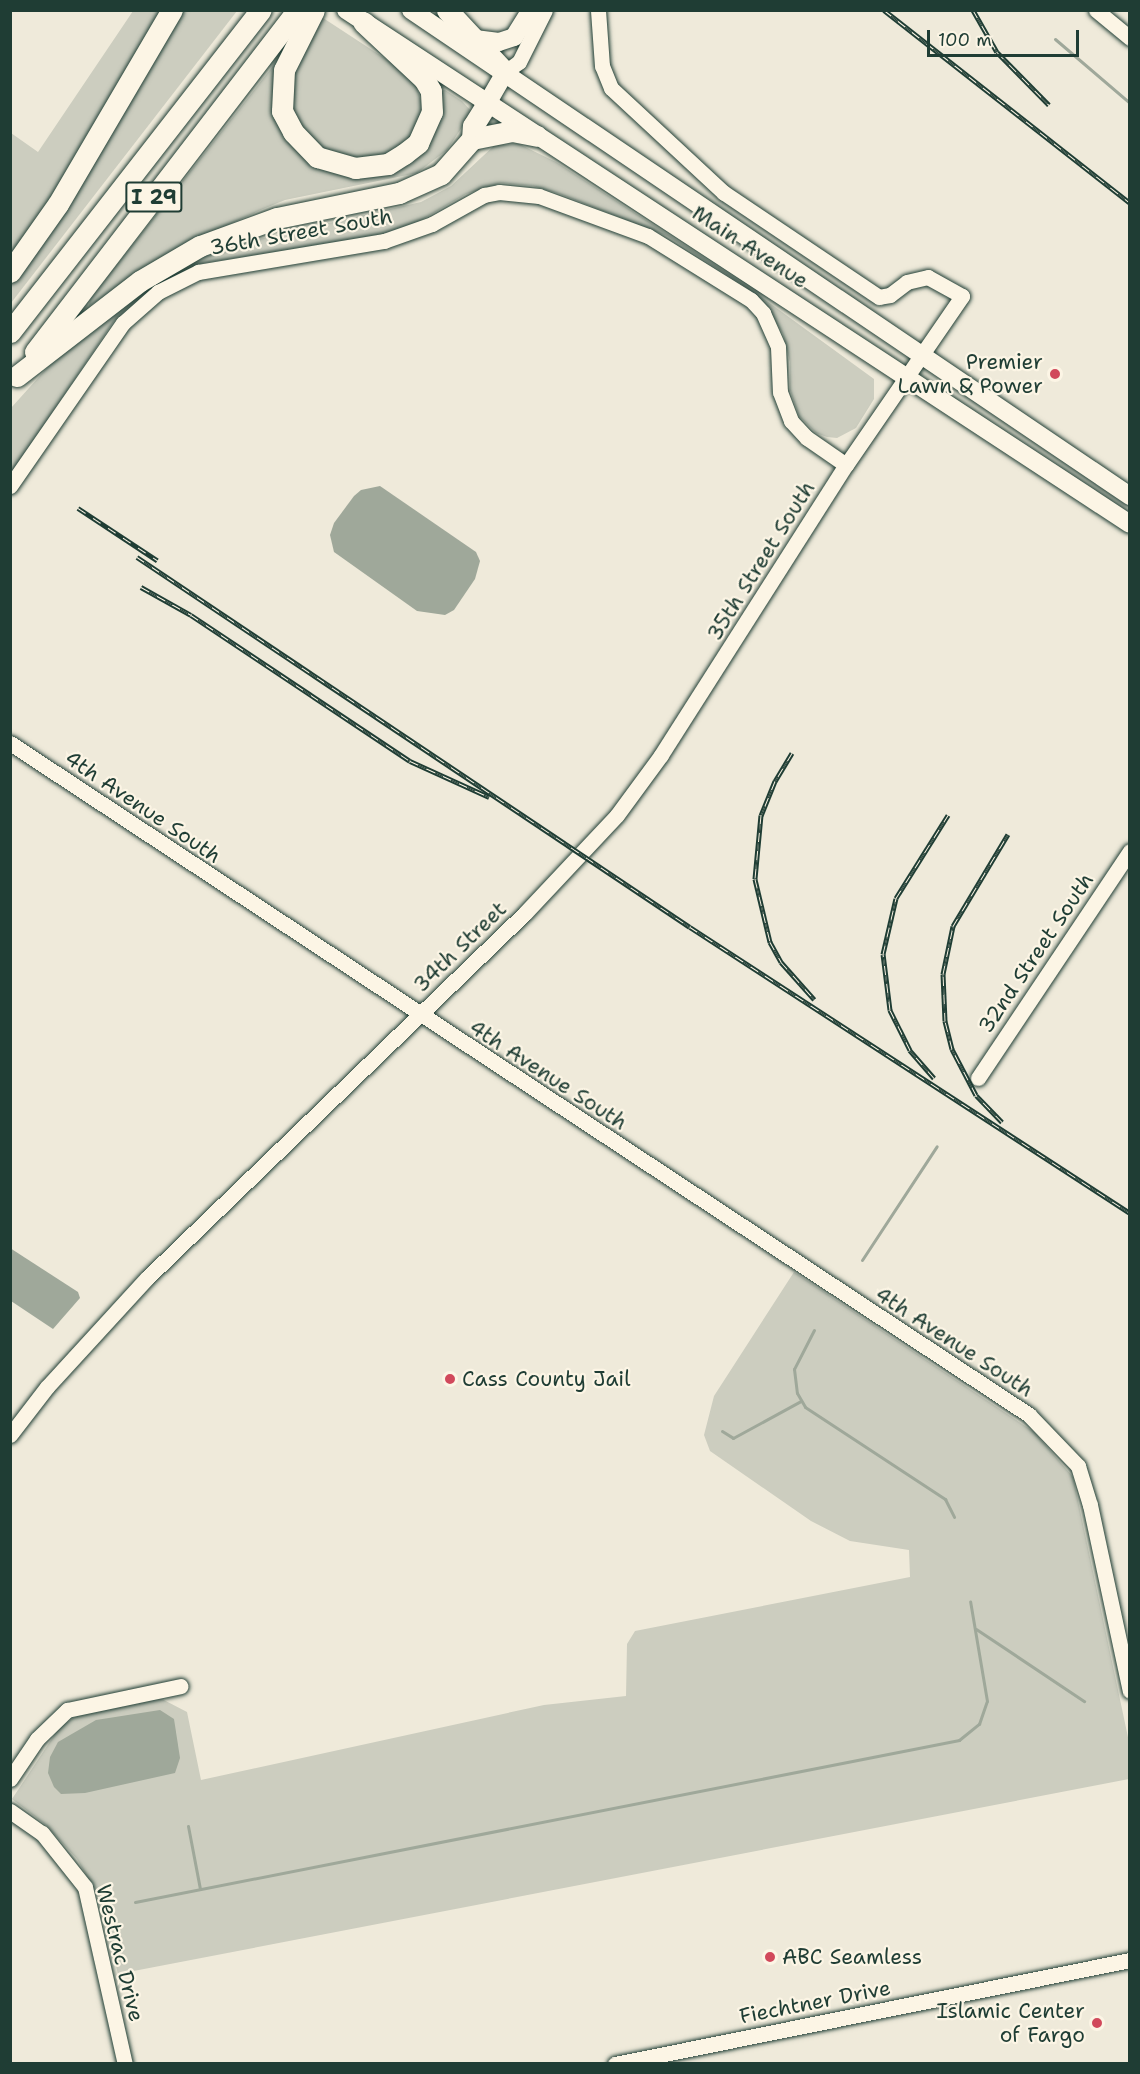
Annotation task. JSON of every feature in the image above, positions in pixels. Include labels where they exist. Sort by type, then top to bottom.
[{"type":"highway","points":[[10,272],[58,204],[172,10]]},
{"type":"highway","name":"I 29","points":[[10,332],[261,10]]},
{"type":"highway","name":"I 29","points":[[14,380],[297,10]]},
{"type":"highway","points":[[314,10],[284,70],[282,111],[293,132],[317,157],[355,168],[388,164],[404,154],[418,143],[432,112],[430,92],[424,80],[354,16]]},
{"type":"highway","points":[[447,10],[505,72]]},
{"type":"highway","points":[[14,380],[140,281],[200,246],[277,218],[419,187],[441,174],[471,139],[473,126],[488,102]]},
{"type":"highway","points":[[471,139],[512,131],[537,136]]},
{"type":"main road","name":"Main Avenue","points":[[411,10],[1130,496]]},
{"type":"main road","points":[[444,32],[478,41],[499,42],[514,36],[531,10]]},
{"type":"main road","name":"Main Avenue","points":[[354,16],[908,376],[1130,524]]},
{"type":"main road","points":[[488,102],[505,72]]},
{"type":"street","points":[[505,72],[531,10]]},
{"type":"street","points":[[505,72],[519,62],[545,10]]},
{"type":"street","name":"35th Street South","points":[[598,10],[602,66],[611,88],[724,193],[879,297],[890,295],[907,282],[928,277],[962,296],[846,465],[801,542],[650,770]]},
{"type":"street","points":[[1096,10],[1130,38]]},
{"type":"street","name":"36th Street South","points":[[10,486],[123,323],[158,292],[198,272],[384,242],[432,224],[484,195],[499,192],[538,196],[638,231],[675,250],[751,300],[763,313],[778,347],[780,392],[791,421],[807,438],[846,465]]},
{"type":"street","name":"4th Avenue South","points":[[10,743],[419,1015],[1029,1415],[1078,1466],[1124,1642],[1130,1691]]},
{"type":"street","name":"34th Street","points":[[10,1435],[47,1387],[140,1285],[287,1144],[569,866],[617,814],[650,770]]},
{"type":"street","name":"32nd Street South","points":[[978,1078],[1130,851]]},
{"type":"street","points":[[10,1779],[37,1738],[67,1710],[181,1686]]},
{"type":"street","name":"Westrac Drive","points":[[10,1811],[42,1833],[85,1887],[125,2064]]},
{"type":"street","name":"Fiechtner Drive","points":[[615,2064],[674,2058],[1130,1960]]},
{"type":"shaded area","points":[[133,11],[162,11],[64,178],[11,260],[11,133],[38,152]]},
{"type":"shaded area","points":[[178,11],[237,11],[11,303],[11,284]]},
{"type":"shaded area","points":[[317,14],[395,65],[416,85],[426,118],[396,152],[368,161],[324,152],[293,119],[287,86]]},
{"type":"shaded area","points":[[273,66],[277,69],[275,100],[333,170],[430,140],[439,121],[439,91],[445,90],[462,101],[472,112],[447,150],[417,173],[285,200],[186,244],[89,306],[90,299]]},
{"type":"shaded area","points":[[498,142],[500,145],[519,144],[556,162],[734,277],[874,379],[874,399],[856,428],[837,438],[827,437],[816,433],[799,416],[790,390],[790,362],[783,334],[765,304],[747,288],[667,236],[560,194],[533,186],[501,183],[466,194],[418,222],[371,238],[203,263],[154,284],[114,321],[11,474],[11,408],[73,339],[124,297],[174,268],[233,245],[421,202],[451,186]]},
{"type":"shaded area","points":[[380,486],[476,552],[480,561],[475,579],[454,610],[445,615],[417,611],[334,552],[330,535],[334,523],[361,490]]},
{"type":"shaded area","points":[[10,1248],[78,1292],[80,1298],[53,1329],[11,1301]]},
{"type":"shaded area","points":[[794,1272],[1034,1432],[1073,1477],[1129,1742],[1129,1779],[118,1974],[99,1897],[77,1859],[46,1825],[12,1799],[59,1728],[78,1715],[160,1698],[187,1712],[201,1780],[544,1705],[626,1696],[627,1644],[635,1631],[910,1577],[909,1550],[850,1541],[811,1521],[710,1451],[704,1435],[714,1396]]},
{"type":"shaded area","points":[[160,1710],[174,1719],[180,1758],[175,1773],[85,1793],[61,1794],[54,1787],[48,1773],[50,1757],[58,1742],[96,1720]]},
{"type":"waterway","points":[[1055,39],[1130,103]]},
{"type":"waterway","points":[[862,1260],[937,1146]]},
{"type":"waterway","points":[[814,1330],[794,1369],[797,1393],[805,1407],[945,1499],[954,1517]]},
{"type":"waterway","points":[[722,1431],[733,1438],[801,1401]]},
{"type":"waterway","points":[[135,1902],[959,1740],[979,1724],[987,1701],[970,1601]]},
{"type":"waterway","points":[[976,1629],[1084,1701]]},
{"type":"waterway","points":[[188,1826],[200,1889]]},
{"type":"railway","points":[[884,10],[1130,203]]},
{"type":"railway","points":[[973,10],[997,52],[1049,105]]},
{"type":"railway","points":[[78,508],[157,560]]},
{"type":"railway","points":[[137,557],[690,927],[1130,1213]]},
{"type":"railway","points":[[141,587],[191,615],[410,761],[489,797]]},
{"type":"railway","points":[[792,753],[775,781],[761,815],[755,879],[770,942],[781,962],[814,999]]},
{"type":"railway","points":[[934,1078],[910,1050],[890,1010],[883,954],[896,898],[948,815]]},
{"type":"railway","points":[[1002,1122],[976,1095],[952,1049],[945,1021],[943,974],[953,926],[1008,834]]},
{"type":"place","name":"Premier Lawn & Power","points":[[1055,374]]},
{"type":"place","name":"Cass County Jail","points":[[450,1379]]},
{"type":"place","name":"ABC Seamless","points":[[770,1957]]},
{"type":"place","name":"Islamic Center of Fargo","points":[[1097,2023]]}]
